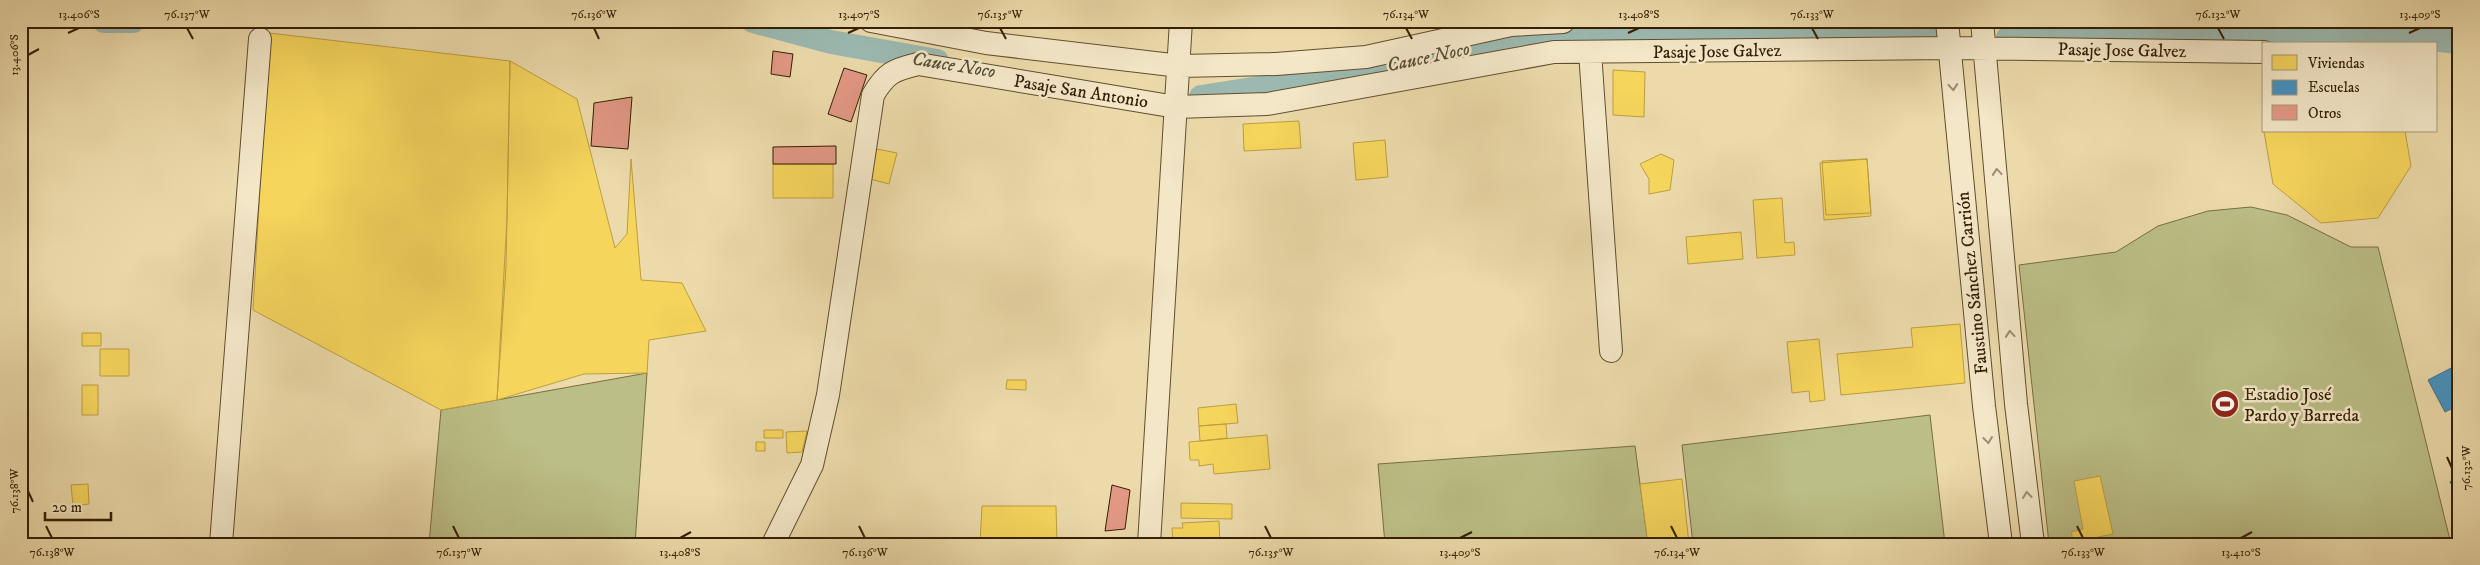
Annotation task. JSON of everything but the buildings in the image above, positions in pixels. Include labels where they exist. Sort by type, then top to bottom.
[{"type":"street","points":[[871,21],[986,43],[1180,66],[1276,64],[1366,57],[1512,24],[1563,22]]},
{"type":"street","points":[[1149,544],[1180,66],[1181,21]]},
{"type":"street","name":"Faustino Sánchez Carrión","points":[[1947,21],[1984,406],[2000,544]]},
{"type":"street","name":"Faustino Sánchez Carrión","points":[[1982,21],[1986,49],[2016,404],[2033,544]]},
{"type":"street","points":[[222,544],[260,39]]},
{"type":"street","name":"Pasaje Jose Galvez","points":[[1176,107],[1267,104],[1554,52],[1950,48],[2262,52]]},
{"type":"street","points":[[1590,52],[1611,352]]},
{"type":"street","name":"Pasaje San Antonio","points":[[773,544],[812,465],[828,395],[874,95],[883,78],[898,69],[918,64],[1176,107]]},
{"type":"street","points":[[1984,406],[2016,404]]},
{"type":"green space","name":"Estadio José Pardo y Barreda","points":[[2251,207],[2287,215],[2351,247],[2378,247],[2451,544],[2049,544],[2019,265],[2116,252],[2158,226],[2208,211]]},
{"type":"green space","points":[[647,373],[635,544],[429,544],[441,410]]},
{"type":"green space","points":[[1930,415],[1945,544],[1693,544],[1682,445]]},
{"type":"green space","points":[[1635,446],[1648,544],[1385,544],[1378,464]]},
{"type":"waterway","name":"Cauce Noco","points":[[104,21],[133,21]]},
{"type":"waterway","name":"Cauce Noco","points":[[753,21],[831,42],[937,61]]},
{"type":"waterway","name":"Cauce Noco","points":[[1201,97],[1323,78],[1510,38],[1551,34],[1927,37]]},
{"type":"waterway","name":"Cauce Noco","points":[[2008,38],[2336,37],[2421,38],[2459,42]]},
{"type":"place","name":"Estadio José Pardo y Barreda","points":[[2225,404]]}]
